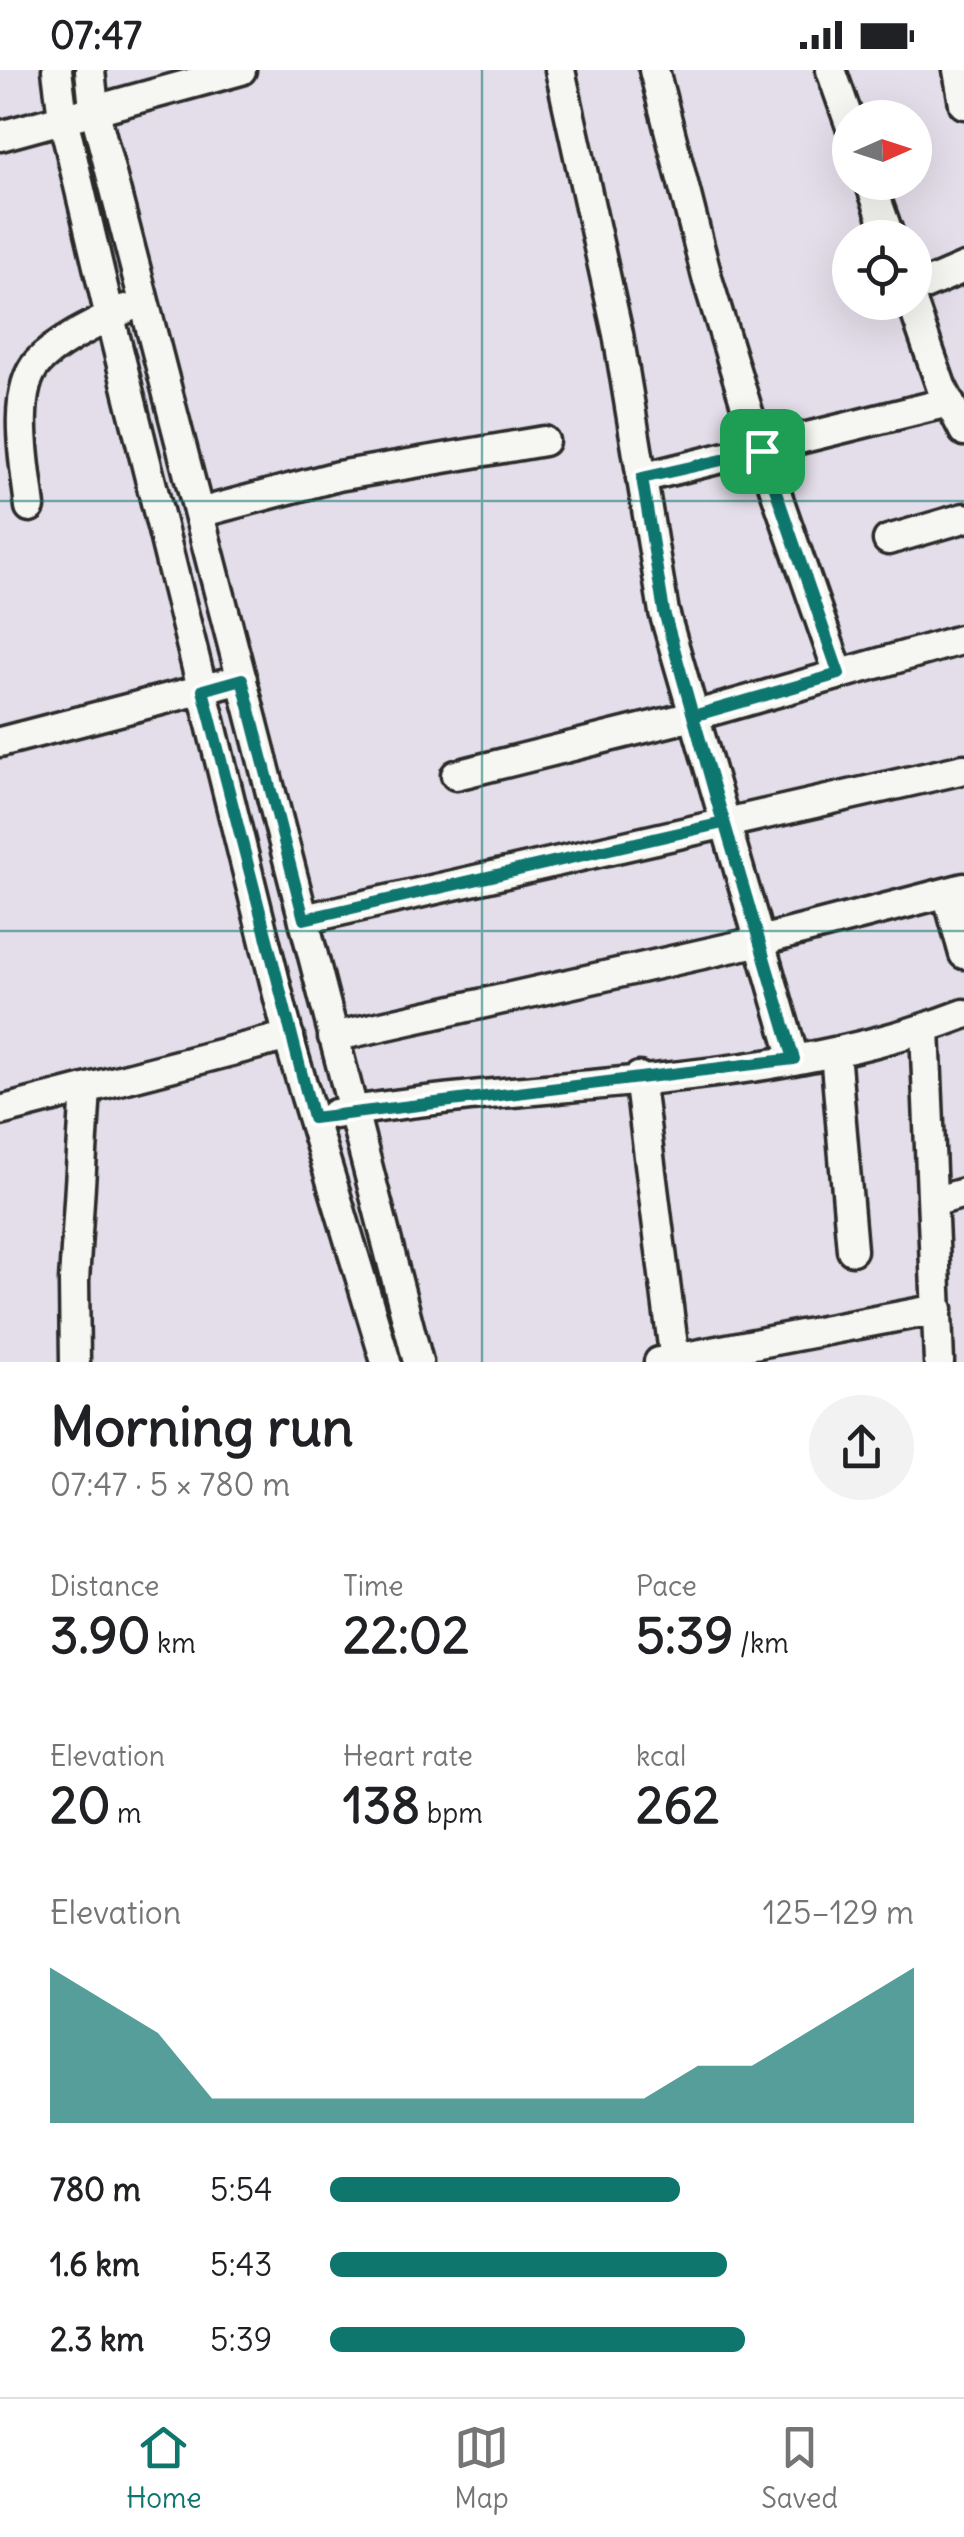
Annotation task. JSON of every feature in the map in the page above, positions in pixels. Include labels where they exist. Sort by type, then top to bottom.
[{"type":"street","points":[[57,70],[62,118],[289,1036],[386,1362]]},
{"type":"street","points":[[90,70],[94,108],[418,1362]]},
{"type":"street","points":[[0,136],[241,70]]},
{"type":"street","points":[[560,70],[618,334],[664,612],[756,942],[794,1059]]},
{"type":"street","points":[[654,70],[708,281],[839,674]]},
{"type":"street","points":[[831,70],[842,100]]},
{"type":"street","points":[[958,70],[964,104]]},
{"type":"street","points":[[932,282],[964,268]]},
{"type":"street","points":[[30,507],[22,435],[29,378],[38,362],[144,298]]},
{"type":"street","points":[[919,320],[964,431]]},
{"type":"street","points":[[642,478],[949,402]]},
{"type":"street","points":[[199,512],[338,476],[544,441]]},
{"type":"street","points":[[888,540],[964,518]]},
{"type":"street","points":[[456,775],[693,716],[964,638]]},
{"type":"street","points":[[0,742],[242,679]]},
{"type":"street","points":[[304,919],[964,769]]},
{"type":"street","points":[[333,1037],[756,942],[955,891],[964,954]]},
{"type":"street","points":[[313,1118],[352,1110],[794,1059],[925,1029],[964,1014]]},
{"type":"street","points":[[925,1029],[933,1202],[947,1321],[939,1362]]},
{"type":"street","points":[[0,1111],[289,1036]]},
{"type":"street","points":[[835,1052],[852,1250]]},
{"type":"street","points":[[639,1077],[669,1361],[947,1321]]},
{"type":"street","points":[[75,1362],[74,1281],[86,1089]]},
{"type":"street","points":[[933,1202],[964,1193]]},
{"type":"route","points":[[762,451],[642,478],[664,612],[693,716],[723,823],[304,919],[242,679],[203,690],[291,1047],[313,1118],[352,1110],[794,1059],[756,942],[693,716],[839,674],[762,451]]}]
